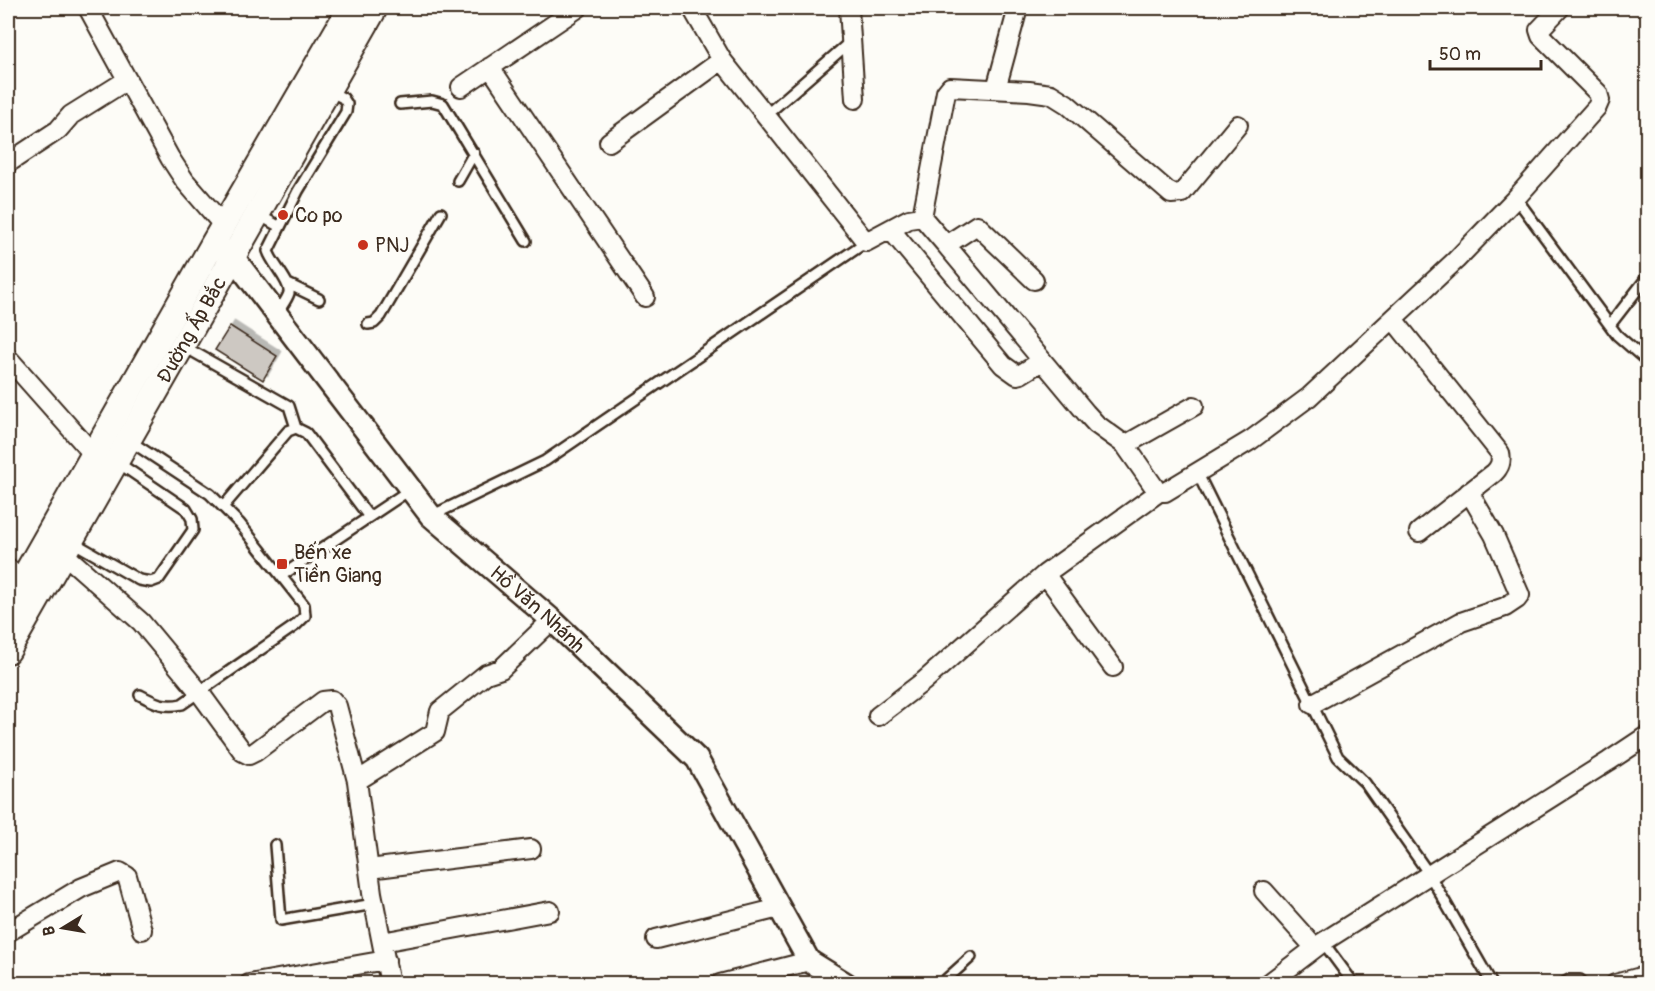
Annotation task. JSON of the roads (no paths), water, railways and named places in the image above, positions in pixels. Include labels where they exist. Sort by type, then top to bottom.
[{"type":"main road","name":"Đường Ấp Bắc","points":[[8,651],[68,547],[105,458],[138,399],[219,234],[351,8]]},
{"type":"main road","name":"Đường Ấp Bắc","points":[[8,605],[14,575],[105,458],[128,440],[138,399],[182,346],[375,8]]},
{"type":"street","points":[[88,8],[162,145],[219,234]]},
{"type":"street","points":[[461,87],[578,8]]},
{"type":"street","points":[[692,8],[722,60],[866,242],[909,219],[922,217]]},
{"type":"street","points":[[849,8],[855,99]]},
{"type":"street","points":[[996,88],[1018,8]]},
{"type":"street","points":[[878,716],[924,681],[1045,574],[1159,492],[1165,492],[1198,474],[1251,440],[1309,397],[1456,260],[1516,198],[1597,107],[1600,100],[1598,93],[1541,36],[1539,30],[1560,8]]},
{"type":"street","points":[[609,142],[722,60]]},
{"type":"street","points":[[490,67],[645,297]]},
{"type":"street","points":[[8,164],[58,130],[71,115],[126,80]]},
{"type":"street","points":[[922,217],[946,92],[950,87],[996,88],[1051,94],[1067,104],[1171,194],[1182,193],[1238,125]]},
{"type":"street","points":[[922,217],[1086,413],[1096,424],[1125,445],[1159,492]]},
{"type":"street","points":[[946,245],[977,225],[1034,280]]},
{"type":"street","points":[[890,229],[1003,365],[1014,374],[1021,375],[1042,361]]},
{"type":"street","name":"Hồ Văn Nhánh","points":[[219,234],[233,257],[431,516],[552,620],[697,759],[809,961],[846,984]]},
{"type":"street","points":[[1393,319],[1500,453],[1502,460],[1500,467],[1419,532]]},
{"type":"street","points":[[8,358],[105,458]]},
{"type":"street","points":[[1125,445],[1194,406]]},
{"type":"street","points":[[1312,704],[1461,622],[1494,612],[1520,595],[1494,535],[1469,492]]},
{"type":"street","points":[[68,547],[141,622],[200,693],[243,752],[249,755],[255,752],[323,701],[332,700],[337,706],[357,781],[374,904],[390,984]]},
{"type":"street","points":[[1045,574],[1113,667]]},
{"type":"street","points":[[357,781],[435,732],[440,711],[486,674],[501,669],[552,620]]},
{"type":"street","points":[[1268,984],[1319,945],[1610,761],[1647,735]]},
{"type":"street","points":[[369,869],[531,849]]},
{"type":"street","points":[[8,932],[81,888],[120,872],[127,876],[142,930]]},
{"type":"street","points":[[1264,891],[1319,945]]},
{"type":"street","points":[[656,939],[780,908]]},
{"type":"street","points":[[249,984],[550,911]]},
{"type":"street","points":[[720,984],[809,961]]},
{"type":"street","points":[[1615,984],[1647,975]]},
{"type":"lane","points":[[765,116],[852,40]]},
{"type":"lane","points":[[319,299],[288,284],[271,260],[268,251],[298,191],[351,105],[327,89]]},
{"type":"lane","points":[[400,104],[432,101],[443,104],[526,241]]},
{"type":"lane","points":[[458,181],[474,153]]},
{"type":"lane","points":[[1516,198],[1617,335],[1647,362]]},
{"type":"lane","points":[[368,324],[374,323],[381,316],[441,213]]},
{"type":"lane","points":[[257,214],[280,227]]},
{"type":"lane","points":[[431,516],[545,461],[866,242]]},
{"type":"lane","points":[[1610,325],[1647,276]]},
{"type":"lane","points":[[277,314],[289,294],[288,284]]},
{"type":"lane","points":[[182,346],[289,406],[296,428],[306,433],[369,517]]},
{"type":"lane","points":[[223,507],[288,431],[296,428]]},
{"type":"lane","points":[[128,440],[210,494],[240,524],[304,605],[305,616],[296,625],[182,704],[160,706],[140,695]]},
{"type":"lane","points":[[68,547],[139,580],[151,582],[159,579],[193,530],[192,519],[186,509],[105,458]]},
{"type":"lane","points":[[1198,474],[1338,757],[1365,783],[1429,874],[1492,983]]},
{"type":"lane","points":[[281,576],[411,489]]},
{"type":"lane","points":[[275,845],[281,920],[374,904]]},
{"type":"lane","points":[[1319,945],[1354,984]]},
{"type":"lane","points":[[941,984],[971,957]]},
{"type":"lane","points":[[1562,984],[1569,980],[1580,980],[1584,984]]},
{"type":"place","name":"Co po","points":[[283,215]]},
{"type":"place","name":"PNJ","points":[[363,245]]},
{"type":"place","name":"Bến xe Tiền Giang","points":[[282,564]]}]
